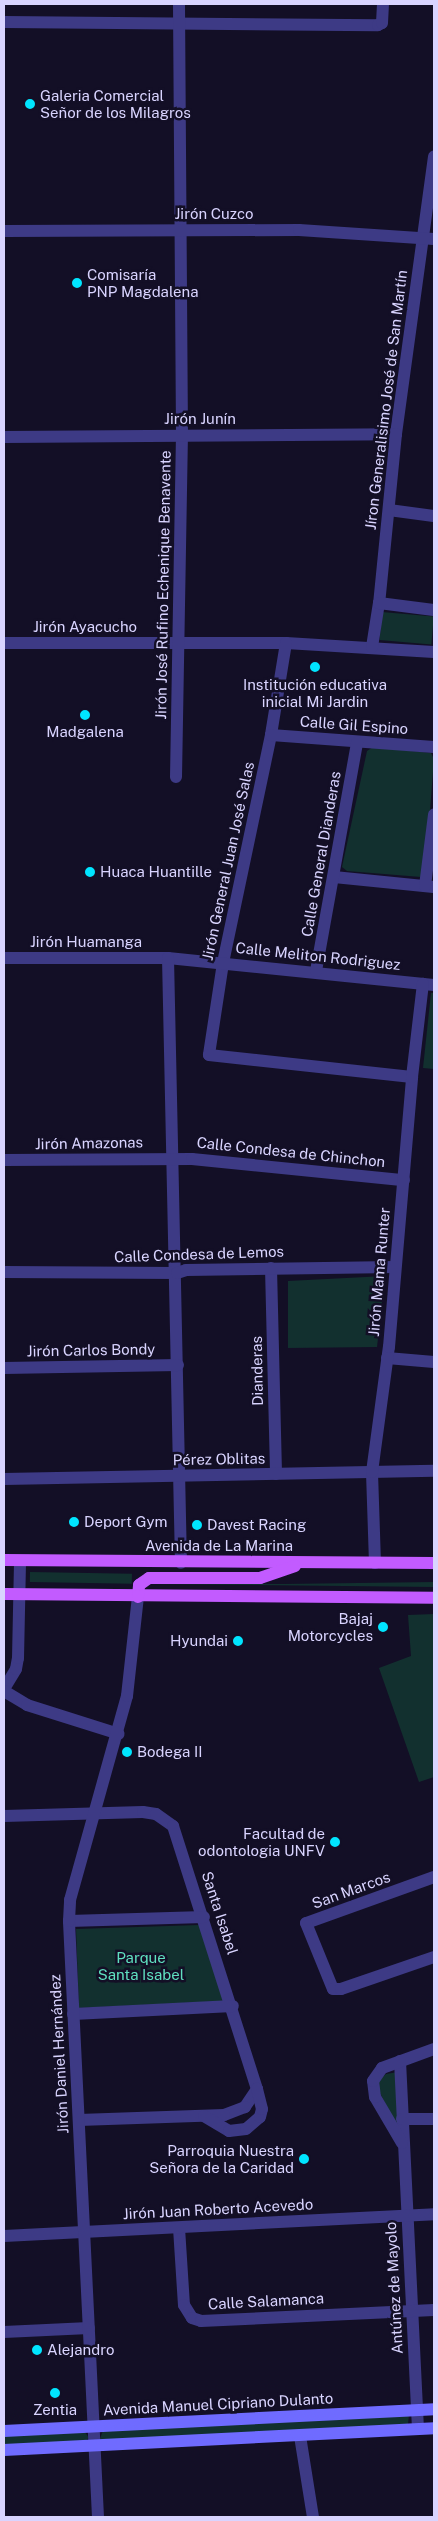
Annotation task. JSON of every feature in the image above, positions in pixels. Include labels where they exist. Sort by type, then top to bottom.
[{"type":"main road","name":"Avenida de La Marina","points":[[4,1560],[434,1564]]},
{"type":"main road","points":[[138,1597],[139,1585],[149,1578],[260,1578],[305,1563]]},
{"type":"main road","points":[[4,1594],[138,1597],[434,1598]]},
{"type":"main road","name":"Avenida Manuel Cipriano Dulanto","points":[[4,2431],[434,2409]]},
{"type":"main road","points":[[4,2450],[434,2428]]},
{"type":"street","name":"Jirón José Rufino Echenique Benavente","points":[[176,777],[182,435],[178,230],[179,4]]},
{"type":"street","points":[[4,22],[382,23],[383,4]]},
{"type":"street","name":"Jíron Generalisimo José de San Martín","points":[[372,647],[379,603],[396,434],[429,238],[434,157]]},
{"type":"street","name":"Jirón Cuzco","points":[[4,231],[340,231],[429,238]]},
{"type":"street","name":"Jirón Junín","points":[[4,437],[396,434]]},
{"type":"street","points":[[389,510],[434,516]]},
{"type":"street","points":[[379,603],[434,610]]},
{"type":"street","name":"Jirón Ayacucho","points":[[4,643],[286,644],[372,647],[434,652]]},
{"type":"street","name":"Jirón General Juan José Salas","points":[[286,644],[271,735],[223,963],[209,1055],[412,1076]]},
{"type":"street","name":"Calle Gil Espino","points":[[271,735],[357,743],[434,747]]},
{"type":"street","name":"Calle General Dianderas","points":[[316,971],[357,743]]},
{"type":"street","points":[[334,877],[430,886],[434,815]]},
{"type":"street","name":"Jirón Huamanga","points":[[4,958],[168,958]]},
{"type":"street","points":[[168,958],[177,1273],[181,1563]]},
{"type":"street","name":"Calle Meliton Rodriguez","points":[[168,958],[316,971],[429,984]]},
{"type":"street","name":"Jirón Mama Runter","points":[[375,1563],[372,1472],[387,1358],[412,1076],[429,984]]},
{"type":"street","name":"Jirón Amazonas","points":[[4,1160],[174,1158]]},
{"type":"street","name":"Calle Condesa de Chinchon","points":[[174,1158],[240,1162],[404,1180]]},
{"type":"street","name":"Calle Condesa de Lemos","points":[[4,1272],[177,1273],[271,1268],[395,1267]]},
{"type":"street","name":"Dianderas","points":[[271,1268],[276,1474]]},
{"type":"street","points":[[387,1358],[434,1362]]},
{"type":"street","name":"Jirón Carlos Bondy","points":[[4,1368],[178,1365]]},
{"type":"street","name":"Pérez Oblitas","points":[[4,1479],[434,1471]]},
{"type":"street","points":[[20,1560],[18,1658],[12,1678],[4,1690],[27,1705],[119,1734]]},
{"type":"street","name":"Jirón Daniel Hernández","points":[[98,2517],[86,2232],[69,1921],[70,1900],[119,1734],[132,1667],[138,1597]]},
{"type":"street","name":"Santa Isabel","points":[[4,1816],[143,1812],[156,1814],[173,1826],[233,2006],[262,2108],[260,2117],[246,2129],[229,2131],[204,2116]]},
{"type":"street","name":"San Marcos","points":[[434,1877],[306,1923],[333,1988],[341,1989],[434,1957]]},
{"type":"street","points":[[69,1921],[204,1916]]},
{"type":"street","points":[[73,2014],[233,2006]]},
{"type":"street","name":"Antúnez de Mayolo","points":[[404,2145],[372,2089],[376,2073],[400,2061],[434,2049]]},
{"type":"street","name":"Antúnez de Mayolo","points":[[400,2061],[410,2310],[418,2429]]},
{"type":"street","points":[[79,2120],[204,2116],[235,2112],[245,2107],[257,2088]]},
{"type":"street","points":[[402,2119],[434,2119]]},
{"type":"street","name":"Jirón Juan Roberto Acevedo","points":[[4,2236],[434,2214]]},
{"type":"street","name":"Calle Salamanca","points":[[179,2228],[184,2305],[192,2318],[201,2321],[434,2310]]},
{"type":"street","points":[[4,2332],[89,2328]]},
{"type":"street","points":[[300,2436],[314,2517]]},
{"type":"green space","points":[[382,612],[434,617],[431,644],[380,640]]},
{"type":"green space","points":[[373,747],[431,753],[434,759],[425,875],[421,877],[347,871],[342,867],[367,751]]},
{"type":"green space","points":[[431,993],[434,993],[434,1069],[423,1068]]},
{"type":"green space","points":[[385,1276],[377,1347],[288,1348],[288,1281]]},
{"type":"green space","points":[[30,1572],[132,1574],[132,1584],[30,1582]]},
{"type":"green space","points":[[434,1582],[434,1587],[153,1584],[283,1584]]},
{"type":"green space","points":[[434,1614],[434,1777],[419,1782],[379,1668],[411,1656],[408,1615]]},
{"type":"green space","name":"Parque Santa Isabel","points":[[199,1925],[224,2001],[79,2008],[76,1929]]},
{"type":"green space","points":[[398,2072],[397,2127],[377,2087],[378,2081],[386,2074]]},
{"type":"green space","points":[[409,2415],[408,2424],[103,2441],[100,2439],[103,2430]]},
{"type":"green space","points":[[85,2432],[89,2438],[85,2441],[4,2445],[4,2436]]},
{"type":"place","name":"Galeria Comercial Señor de los Milagros","points":[[30,104]]},
{"type":"place","name":"Comisaría PNP Magdalena","points":[[77,283]]},
{"type":"place","name":"Institución educativa inicial Mi Jardin","points":[[315,667]]},
{"type":"place","name":"Madgalena","points":[[85,715]]},
{"type":"place","name":"Huaca Huantille","points":[[90,872]]},
{"type":"place","name":"Deport Gym","points":[[74,1522]]},
{"type":"place","name":"Davest Racing","points":[[197,1525]]},
{"type":"place","name":"Bajaj Motorcycles","points":[[383,1627]]},
{"type":"place","name":"Hyundai","points":[[238,1641]]},
{"type":"place","name":"Bodega II","points":[[127,1752]]},
{"type":"place","name":"Facultad de odontologia UNFV","points":[[335,1842]]},
{"type":"place","name":"Parroquia Nuestra Señora de la Caridad","points":[[304,2159]]},
{"type":"place","name":"Alejandro","points":[[37,2350]]},
{"type":"place","name":"Zentia","points":[[55,2393]]}]
